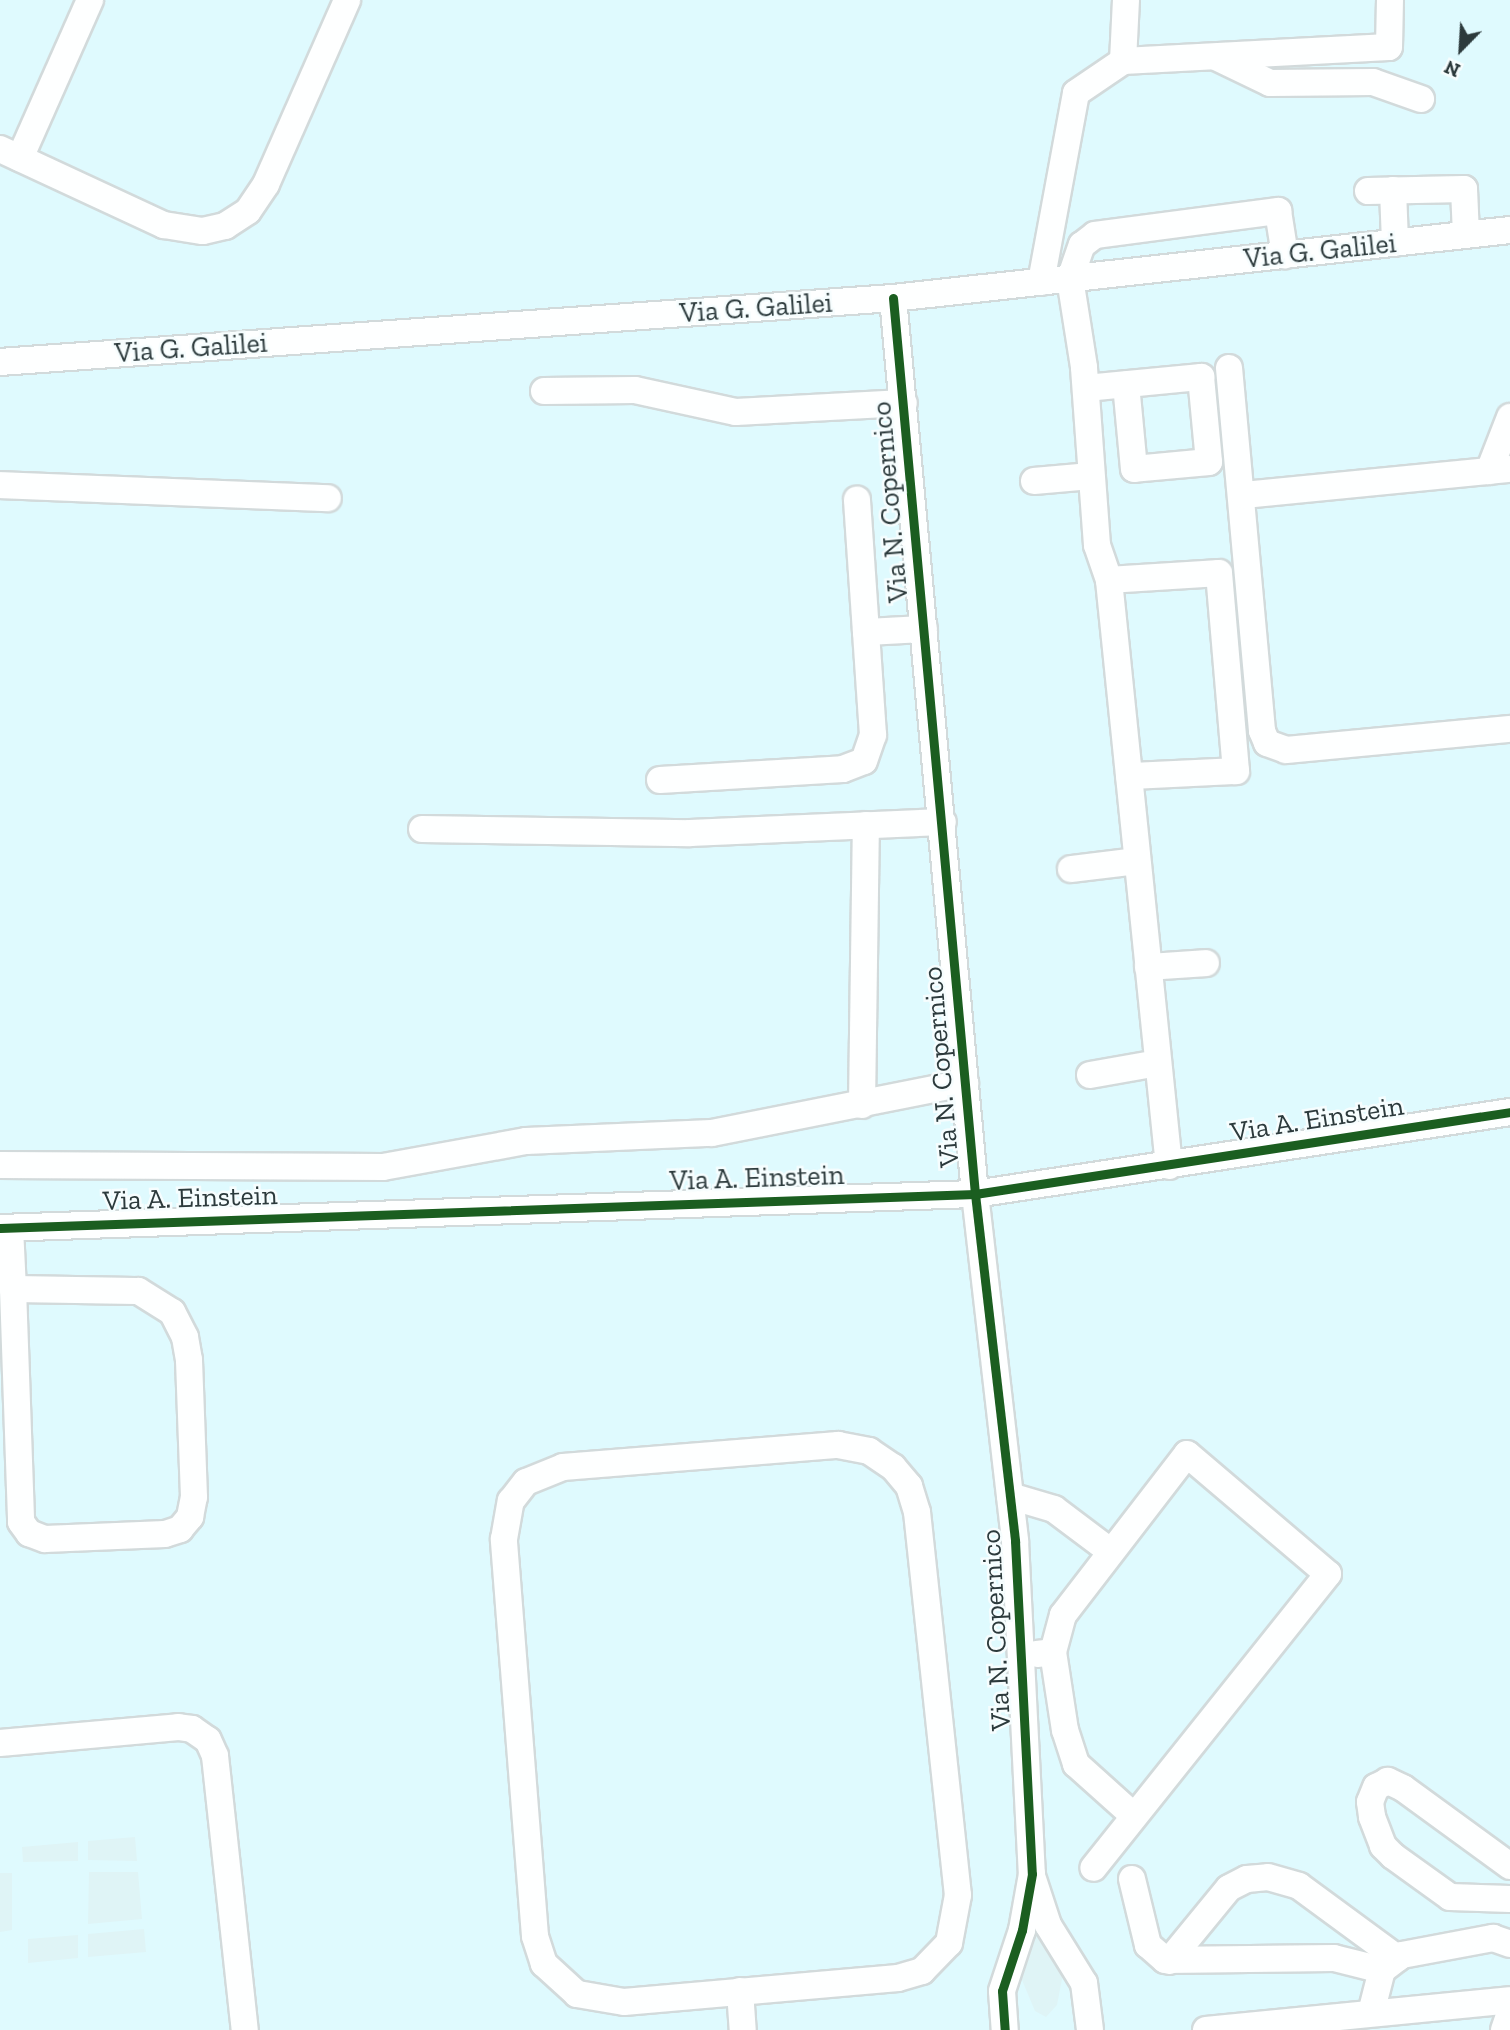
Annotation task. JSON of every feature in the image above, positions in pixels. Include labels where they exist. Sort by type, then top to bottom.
[{"type":"street","points":[[90,0],[10,153],[176,229],[203,231],[225,226],[248,211],[266,184],[347,0]]},
{"type":"street","points":[[1123,61],[1126,0]]},
{"type":"street","points":[[1041,282],[1076,93],[1123,61],[1389,47],[1390,0]]},
{"type":"street","points":[[1214,56],[1270,83],[1373,82],[1422,99]]},
{"type":"street","points":[[1395,243],[1381,190],[1464,189],[1466,235]]},
{"type":"street","points":[[1168,1166],[1109,580],[1097,545],[1086,388],[1070,279],[1082,244],[1094,235],[1278,211],[1285,255]]},
{"type":"street","name":"Via G. Galilei","points":[[0,362],[893,298],[1510,230]]},
{"type":"street","name":"Via N. Copernico","points":[[893,298],[975,1194],[1010,1496],[1022,1657],[1032,1874]]},
{"type":"street","points":[[1229,368],[1244,495],[1262,731],[1267,743],[1286,750],[1510,729]]},
{"type":"street","points":[[1086,388],[1126,384]]},
{"type":"street","points":[[544,391],[635,390],[708,410],[736,412],[904,403]]},
{"type":"street","points":[[1244,495],[1500,470],[1510,417]]},
{"type":"street","points":[[1034,481],[1091,476]]},
{"type":"street","points":[[0,485],[328,498]]},
{"type":"street","points":[[660,780],[843,769],[864,761],[873,735],[857,500]]},
{"type":"street","points":[[1109,580],[1219,573],[1236,771],[1129,776]]},
{"type":"street","points":[[866,632],[925,629]]},
{"type":"street","points":[[422,829],[679,833],[943,822]]},
{"type":"street","points":[[862,1105],[866,825]]},
{"type":"street","points":[[1071,869],[1137,860]]},
{"type":"street","points":[[1148,967],[1206,963]]},
{"type":"street","points":[[1090,1075],[1157,1063]]},
{"type":"street","points":[[0,1164],[369,1168],[526,1141],[712,1133],[965,1083]]},
{"type":"street","name":"Via A. Einstein","points":[[5,1228],[975,1194],[1510,1112]]},
{"type":"street","points":[[5,1228],[13,1289],[11,1522],[45,1539],[165,1534],[180,1529],[190,1517],[194,1497],[185,1337],[161,1301],[130,1290],[13,1289]]},
{"type":"street","points":[[855,1446],[893,1467],[909,1486],[918,1512],[958,1895],[954,1930],[941,1955],[911,1975],[740,1991],[607,2002],[577,1994],[544,1964],[535,1936],[504,1525],[518,1491],[548,1470],[855,1446]]},
{"type":"street","points":[[1093,1868],[1135,1816],[1328,1574],[1187,1454],[1063,1615],[1053,1651],[1065,1730],[1076,1764],[1135,1816]]},
{"type":"street","points":[[1010,1496],[1054,1509],[1111,1552]]},
{"type":"street","points":[[1022,1657],[1053,1651]]},
{"type":"street","points":[[0,1743],[178,1727],[192,1729],[208,1740],[215,1756],[245,2030]]},
{"type":"street","points":[[1510,1866],[1395,1783],[1376,1787],[1370,1802],[1372,1816],[1383,1846],[1393,1856],[1450,1897],[1510,1899]]},
{"type":"street","points":[[1005,2030],[1002,1991],[1022,1930],[1032,1874]]},
{"type":"street","points":[[1032,1874],[1048,1925],[1084,1983],[1090,2030]]},
{"type":"street","points":[[1169,1961],[1229,1888],[1247,1879],[1268,1877],[1299,1886],[1389,1964]]},
{"type":"street","points":[[1132,1880],[1148,1945],[1169,1961],[1334,1958],[1389,1964],[1417,1949],[1502,1941],[1510,1916]]},
{"type":"street","points":[[1379,2019],[1389,1964]]},
{"type":"street","points":[[740,1991],[743,2030]]},
{"type":"street","points":[[1206,2030],[1379,2019],[1510,2000]]},
{"type":"street","points":[[1504,2030],[1510,2013]]},
{"type":"shaded area","points":[[0,0],[1510,0],[1510,2030],[0,2030]]},
{"type":"shaded area","points":[[135,1837],[137,1861],[88,1860],[88,1841]]},
{"type":"shaded area","points":[[78,1842],[78,1861],[23,1862],[22,1847]]},
{"type":"shaded area","points":[[89,1872],[138,1872],[142,1919],[88,1924]]},
{"type":"shaded area","points":[[0,1873],[12,1873],[12,1930],[0,1932]]},
{"type":"shaded area","points":[[144,1929],[146,1952],[88,1957],[88,1934]]},
{"type":"shaded area","points":[[1038,1930],[1061,1966],[1062,1979],[1057,2005],[1046,2017],[1035,2011],[1022,1980],[1021,1968]]},
{"type":"shaded area","points":[[78,1935],[78,1958],[28,1963],[28,1939]]},
{"type":"cycle path","points":[[893,298],[975,1194],[1015,1541],[1032,1874],[1022,1930],[1002,1991],[1005,2030]]},
{"type":"cycle path","points":[[0,1228],[975,1194],[1510,1112]]}]
